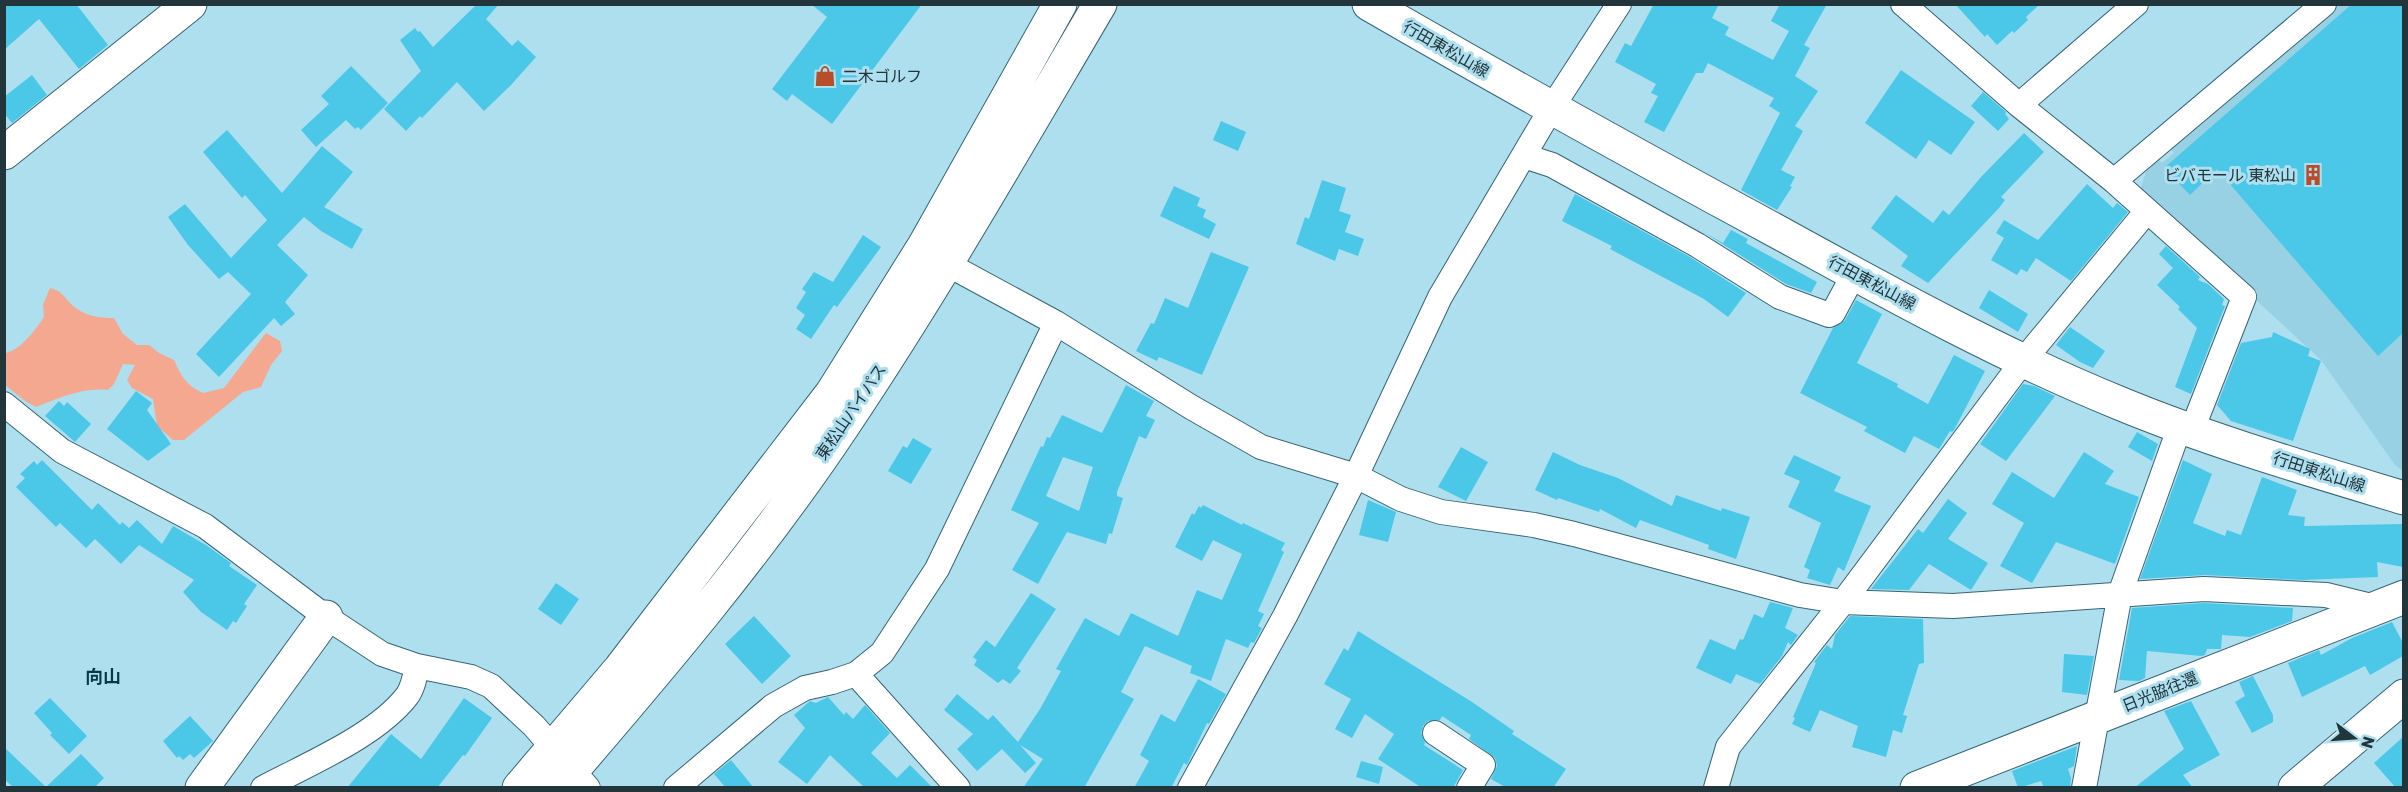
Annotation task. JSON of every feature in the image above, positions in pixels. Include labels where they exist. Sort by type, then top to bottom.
[{"type":"main road","points":[[4,153],[190,4]]},
{"type":"main road","name":"東松山バイパス","points":[[567,773],[620,669],[832,393],[924,246],[1060,4]]},
{"type":"main road","name":"東松山バイパス","points":[[519,788],[567,773],[669,655],[762,538],[845,424],[947,264],[1100,4]]},
{"type":"main road","name":"行田東松山線","points":[[1369,4],[1551,109],[1854,274],[2023,361],[2120,404],[2186,428],[2403,498]]},
{"type":"main road","name":"日光脇往還","points":[[1917,788],[2389,602]]},
{"type":"main road","points":[[202,788],[326,617]]},
{"type":"main road","points":[[2295,788],[2403,696]]},
{"type":"street","points":[[1191,788],[1286,616],[1356,476],[1440,297],[1551,109],[1619,4]]},
{"type":"street","points":[[1903,4],[2019,105],[2114,181],[2244,297],[2186,428],[2120,594],[2085,788]]},
{"type":"street","points":[[2019,105],[2136,4]]},
{"type":"street","points":[[2114,181],[2312,8]]},
{"type":"street","points":[[1524,156],[1552,165],[1687,239],[1780,297],[1829,315],[1833,313],[1854,274]]},
{"type":"street","points":[[1716,788],[1728,747],[1843,602],[2023,361],[2147,211]]},
{"type":"street","points":[[947,264],[1056,323],[1191,407],[1261,447],[1356,476],[1401,499],[1441,512],[1534,525],[1800,595],[1843,602],[1953,606],[2204,589],[2326,595],[2389,602]]},
{"type":"street","points":[[676,788],[773,706],[805,688],[856,674],[882,653],[937,569],[1056,323]]},
{"type":"street","points":[[4,404],[62,451],[205,526],[326,617],[381,654],[417,666],[471,676],[502,693],[567,773]]},
{"type":"street","points":[[264,788],[352,741],[388,715],[412,688],[417,666]]},
{"type":"street","points":[[856,674],[958,788]]},
{"type":"street","points":[[1435,733],[1483,765],[1468,788]]},
{"type":"shaded area","name":"ビバモール 東松山","points":[[2337,5],[2403,5],[2403,471],[2395,465],[2321,360],[2142,195],[2141,187],[2148,166],[2158,159],[2162,163],[2174,153],[2170,149]]},
{"type":"shaded area","points":[[50,288],[60,293],[82,312],[97,317],[114,318],[123,334],[137,345],[149,345],[174,360],[185,380],[203,393],[224,388],[266,333],[280,341],[282,351],[271,365],[261,387],[243,392],[184,440],[173,440],[157,426],[153,399],[132,388],[127,380],[135,365],[123,364],[114,384],[108,390],[80,392],[36,407],[5,385],[5,353],[22,344],[41,322],[44,317],[43,305]]},
{"type":"building","points":[[4,4],[76,4],[108,45],[79,69],[39,19],[4,50]]},
{"type":"building","points":[[477,4],[499,4],[486,19],[512,46],[518,40],[536,57],[484,111],[457,82],[406,131],[384,109],[421,71],[400,40],[415,28],[433,47]]},
{"type":"building","name":"二木ゴルフ","points":[[811,4],[922,4],[832,124],[792,94],[787,101],[772,89],[827,17]]},
{"type":"building","points":[[1654,4],[1719,4],[1712,18],[1729,27],[1725,35],[1773,60],[1789,31],[1771,21],[1780,4],[1827,4],[1804,45],[1810,48],[1795,76],[1818,91],[1795,126],[1803,131],[1781,170],[1795,177],[1790,186],[1792,187],[1777,210],[1741,190],[1780,113],[1769,106],[1774,98],[1708,63],[1703,73],[1696,73],[1664,132],[1644,122],[1658,96],[1651,93],[1656,84],[1615,62],[1625,43],[1631,46]]},
{"type":"building","points":[[1955,4],[2040,4],[2026,17],[2028,20],[1997,45],[1987,34],[1985,37]]},
{"type":"building","name":"ビバモール 東松山","points":[[2352,4],[2403,4],[2403,333],[2378,356],[2217,169],[2190,195],[2164,168]]},
{"type":"building","points":[[351,66],[388,103],[361,130],[358,127],[355,129],[346,120],[316,147],[301,130],[329,104],[321,96]]},
{"type":"building","points":[[1901,70],[1975,122],[1951,155],[1929,140],[1916,159],[1865,123]]},
{"type":"building","points":[[32,75],[47,95],[12,123],[4,113],[4,97]]},
{"type":"building","points":[[1983,92],[2006,112],[2009,119],[1998,131],[1971,106]]},
{"type":"building","points":[[1221,121],[1246,132],[1238,151],[1213,140]]},
{"type":"building","points":[[227,130],[282,193],[322,146],[353,172],[324,207],[363,229],[352,249],[321,231],[304,217],[277,245],[308,275],[285,302],[295,314],[281,326],[274,318],[219,377],[196,354],[251,294],[228,272],[219,279],[188,245],[168,217],[185,204],[231,258],[267,220],[245,195],[242,198],[203,152]]},
{"type":"building","points":[[2024,133],[2044,152],[2001,197],[2005,200],[1999,208],[1928,283],[1901,266],[1908,256],[1871,228],[1896,195],[1933,223],[1943,210],[1949,215],[1981,177]]},
{"type":"building","points":[[1322,180],[1346,188],[1339,211],[1351,215],[1345,232],[1364,239],[1358,256],[1339,249],[1335,261],[1296,244],[1305,217],[1309,219]]},
{"type":"building","points":[[1618,184],[1723,243],[1731,230],[1748,239],[1746,243],[1817,282],[1811,293],[1786,284],[1705,233]]},
{"type":"building","points":[[2087,184],[2113,208],[2117,203],[2128,212],[2071,281],[2036,258],[2027,272],[2021,269],[2017,275],[1991,260],[2004,238],[1996,233],[2004,220],[2038,240]]},
{"type":"building","points":[[1174,186],[1200,198],[1197,206],[1206,210],[1203,217],[1216,224],[1209,239],[1160,216]]},
{"type":"building","points":[[1575,194],[1690,257],[1746,293],[1728,317],[1704,299],[1610,249],[1612,246],[1562,221]]},
{"type":"building","points":[[863,235],[881,247],[837,307],[834,305],[811,339],[796,329],[805,315],[796,308],[806,292],[802,289],[814,272],[833,282]]},
{"type":"building","points":[[2166,246],[2200,277],[2198,280],[2208,284],[2224,299],[2222,305],[2225,306],[2191,394],[2175,387],[2197,328],[2178,309],[2180,307],[2157,285],[2173,268],[2159,254]]},
{"type":"building","points":[[1211,252],[1249,267],[1202,375],[1159,357],[1157,361],[1136,351],[1151,323],[1154,324],[1165,298],[1188,308]]},
{"type":"building","points":[[1989,290],[2028,314],[2018,332],[1979,308]]},
{"type":"building","points":[[1856,300],[1882,314],[1857,363],[1898,384],[1897,387],[1928,404],[1954,355],[1985,371],[1954,430],[1950,431],[1939,449],[1914,436],[1905,453],[1864,431],[1867,427],[1800,393],[1833,328],[1845,320]]},
{"type":"building","points":[[2070,327],[2105,351],[2093,368],[2056,345]]},
{"type":"building","points":[[2273,332],[2310,349],[2308,356],[2321,361],[2293,441],[2231,421],[2217,405],[2241,343],[2272,337]]},
{"type":"building","points":[[2023,384],[2034,386],[2055,396],[2006,461],[1980,444]]},
{"type":"building","points":[[1126,385],[1154,401],[1146,416],[1155,420],[1146,439],[1139,436],[1117,492],[1117,496],[1123,498],[1112,534],[1109,533],[1106,544],[1067,532],[1038,584],[1012,570],[1039,523],[1011,510],[1041,446],[1043,447],[1047,437],[1050,438],[1062,415],[1102,433]],"holes":[[[1063,457],[1093,467],[1079,511],[1046,496]]]},
{"type":"building","points":[[136,391],[152,403],[147,410],[171,444],[148,461],[107,429]]},
{"type":"building","points":[[59,401],[64,406],[67,402],[91,424],[75,442],[45,416]]},
{"type":"building","points":[[2137,432],[2158,444],[2152,461],[2128,447]]},
{"type":"building","points":[[913,438],[932,449],[911,484],[888,471],[903,446],[907,448]]},
{"type":"building","points":[[1461,447],[1488,462],[1466,501],[1438,487]]},
{"type":"building","points":[[1553,452],[1580,465],[1618,478],[1672,506],[1676,495],[1721,511],[1722,508],[1750,517],[1736,559],[1708,549],[1709,545],[1640,520],[1636,528],[1600,509],[1599,512],[1558,498],[1557,500],[1535,490]]},
{"type":"building","points":[[2084,452],[2114,471],[2105,484],[2139,497],[2115,564],[2056,542],[2032,583],[2000,566],[2024,523],[1992,504],[2012,472],[2054,498]]},
{"type":"building","points":[[1794,455],[1841,477],[1834,491],[1871,506],[1844,571],[1838,567],[1830,585],[1807,578],[1810,570],[1804,567],[1821,523],[1788,507],[1800,481],[1784,474]]},
{"type":"building","points":[[42,460],[92,510],[98,503],[120,525],[122,522],[129,528],[137,520],[162,544],[173,526],[231,563],[229,566],[257,585],[244,604],[247,606],[236,623],[233,621],[227,630],[201,612],[183,592],[194,580],[139,545],[121,564],[95,539],[86,548],[60,523],[56,527],[16,487],[25,478],[20,474],[34,461],[37,465]]},
{"type":"building","points":[[2183,460],[2212,474],[2193,523],[2225,536],[2227,530],[2241,535],[2262,477],[2297,490],[2288,515],[2305,517],[2304,526],[2403,524],[2403,567],[2377,562],[2378,577],[2302,580],[2205,575],[2140,579]]},
{"type":"building","points":[[1948,499],[1967,513],[1948,539],[1988,563],[1971,590],[1929,564],[1909,590],[1871,589],[1918,529],[1923,533]]},
{"type":"building","points":[[1368,500],[1396,512],[1388,542],[1359,535]]},
{"type":"building","points":[[1203,505],[1285,543],[1281,550],[1284,552],[1258,611],[1264,614],[1258,626],[1262,628],[1254,643],[1251,642],[1248,648],[1226,639],[1211,681],[1190,673],[1192,666],[1145,646],[1121,692],[1134,699],[1084,788],[1023,788],[1043,759],[1020,745],[1036,763],[1025,773],[1002,749],[977,771],[957,749],[973,734],[944,710],[957,694],[988,720],[993,715],[1018,742],[1061,671],[1056,669],[1085,618],[1119,636],[1131,613],[1178,636],[1197,590],[1222,600],[1242,554],[1213,540],[1202,561],[1175,547],[1192,513],[1194,515],[1199,506],[1201,508]]},
{"type":"building","points":[[556,583],[579,599],[561,625],[538,609]]},
{"type":"building","points":[[1031,593],[1056,609],[1017,668],[1021,671],[1010,684],[1003,679],[998,683],[974,665],[977,660],[973,657],[986,640],[995,647]]},
{"type":"building","points":[[1770,602],[1793,608],[1785,628],[1798,635],[1791,645],[1788,642],[1782,656],[1760,684],[1736,674],[1731,684],[1696,668],[1710,639],[1735,650],[1740,639],[1743,640],[1754,614],[1763,618]]},
{"type":"building","points":[[2204,603],[2293,608],[2292,621],[2250,637],[2222,635],[2221,649],[2207,649],[2205,655],[2201,656],[2147,651],[2145,678],[2139,681],[2119,680],[2132,608]]},
{"type":"building","points":[[754,616],[791,656],[762,684],[725,644]]},
{"type":"building","points":[[1850,616],[1923,619],[1924,663],[1919,664],[1903,715],[1907,716],[1902,733],[1893,730],[1886,757],[1852,747],[1858,726],[1820,710],[1810,732],[1792,724],[1816,663],[1814,662],[1827,645],[1832,649],[1835,635]]},
{"type":"building","points":[[2392,622],[2403,643],[2403,656],[2370,675],[2365,666],[2302,697],[2288,663],[2319,650],[2321,655],[2352,638]]},
{"type":"building","points":[[1358,631],[1472,702],[1514,731],[1512,734],[1566,769],[1553,788],[1507,788],[1491,779],[1497,766],[1495,758],[1469,739],[1471,735],[1442,716],[1440,720],[1428,721],[1421,733],[1424,745],[1463,770],[1453,788],[1422,788],[1378,759],[1394,734],[1365,714],[1352,738],[1335,729],[1351,699],[1324,684],[1344,648],[1348,651]]},
{"type":"building","points":[[2064,654],[2094,656],[2087,695],[2062,692]]},
{"type":"building","points":[[2253,676],[2273,715],[2273,722],[2252,733],[2235,702],[2245,696],[2239,682]]},
{"type":"building","points":[[1198,679],[1226,694],[1209,724],[1207,723],[1187,765],[1184,763],[1171,788],[1134,788],[1149,761],[1140,755],[1161,714],[1175,722]]},
{"type":"building","points":[[828,697],[844,715],[846,712],[853,719],[865,705],[890,733],[871,753],[897,778],[910,765],[933,788],[865,788],[830,755],[807,784],[778,762],[805,728],[794,715],[810,701],[816,703]]},
{"type":"building","points":[[50,698],[87,736],[69,754],[50,735],[52,733],[34,713]]},
{"type":"building","points":[[464,698],[492,718],[465,756],[463,755],[437,788],[347,788],[391,734],[421,759]]},
{"type":"building","points":[[2191,701],[2220,755],[2183,775],[2193,788],[2134,788],[2184,749],[2164,711]]},
{"type":"building","points":[[190,716],[213,741],[194,758],[190,754],[183,760],[179,756],[177,758],[163,741]]},
{"type":"building","points":[[2403,737],[2403,788],[2396,788],[2374,763]]},
{"type":"building","points":[[2077,746],[2074,766],[2068,769],[2071,778],[2070,788],[2044,788],[2041,781],[2018,788],[2012,771]]},
{"type":"building","points":[[4,747],[46,787],[81,754],[104,778],[94,788],[14,788],[4,779]]},
{"type":"building","points":[[731,760],[754,788],[726,788],[714,774]]},
{"type":"building","points":[[1361,761],[1383,767],[1379,784],[1356,777]]},
{"type":"place","name":"二木ゴルフ","points":[[825,76]]},
{"type":"place","name":"ビバモール 東松山","points":[[2313,175]]},
{"type":"district","name":"向山","points":[[103,677]]}]
